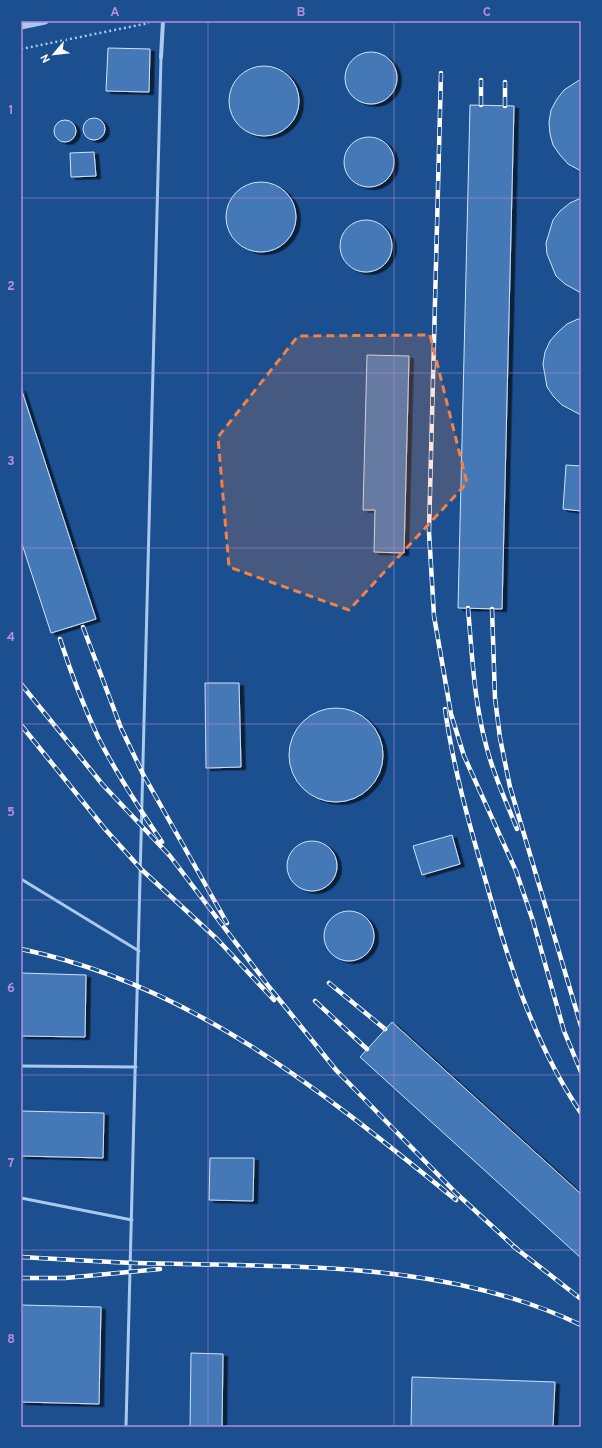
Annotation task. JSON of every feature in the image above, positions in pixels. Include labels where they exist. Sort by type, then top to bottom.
[{"type":"street","points":[[21,26],[45,21]]},
{"type":"street","points":[[161,57],[163,21]]},
{"type":"lane","points":[[126,1427],[161,57]]},
{"type":"lane","points":[[21,879],[139,951]]},
{"type":"lane","points":[[21,1066],[136,1067]]},
{"type":"lane","points":[[21,1198],[132,1220]]},
{"type":"path","points":[[21,49],[154,22]]},
{"type":"highlighted area","points":[[430,335],[467,483],[349,610],[229,567],[218,437],[298,336]]},
{"type":"building","points":[[108,48],[150,49],[149,92],[106,91]]},
{"type":"building","points":[[371,52],[381,54],[389,60],[395,68],[397,78],[395,88],[389,96],[381,102],[371,104],[361,102],[353,96],[347,88],[345,78],[347,68],[353,60],[361,54]]},
{"type":"building","points":[[264,66],[277,69],[289,76],[296,88],[299,101],[296,114],[289,126],[277,133],[264,136],[251,133],[239,126],[232,114],[229,101],[232,88],[239,76],[251,69]]},
{"type":"building","points":[[581,79],[581,171],[568,164],[553,145],[549,122],[551,110],[557,99],[564,90]]},
{"type":"building","points":[[470,105],[514,106],[502,609],[458,608]]},
{"type":"building","points":[[94,118],[102,121],[105,129],[102,137],[94,140],[86,137],[83,129],[86,121]]},
{"type":"building","points":[[65,120],[73,123],[76,131],[73,139],[65,142],[57,139],[54,131],[57,123]]},
{"type":"building","points":[[374,137],[379,138],[387,144],[393,152],[393,172],[387,180],[379,186],[364,187],[359,186],[351,180],[345,172],[344,157],[345,152],[351,144],[359,138]]},
{"type":"building","points":[[94,152],[96,176],[71,177],[70,153]]},
{"type":"building","points":[[261,182],[274,185],[286,192],[293,204],[296,217],[293,230],[286,242],[274,249],[261,252],[248,249],[236,242],[229,230],[226,217],[229,204],[236,192],[248,185]]},
{"type":"building","points":[[581,198],[581,293],[565,284],[556,276],[547,254],[546,243],[553,220],[560,211],[570,203]]},
{"type":"building","points":[[366,220],[376,222],[384,228],[390,236],[392,246],[390,256],[384,264],[376,270],[366,272],[356,270],[348,264],[342,256],[340,246],[342,236],[348,228],[356,222]]},
{"type":"building","points":[[581,319],[581,415],[562,405],[554,397],[547,387],[543,364],[545,352],[550,341],[567,324]]},
{"type":"building","points":[[367,355],[409,356],[404,553],[374,552],[375,510],[363,510]]},
{"type":"building","points":[[21,388],[96,619],[51,633],[21,541]]},
{"type":"building","points":[[566,465],[581,466],[581,511],[563,509]]},
{"type":"building","points":[[205,683],[239,683],[241,767],[206,768]]},
{"type":"building","points":[[336,708],[354,712],[369,722],[379,737],[383,755],[379,773],[369,788],[354,798],[336,802],[318,798],[303,788],[293,773],[289,755],[293,737],[303,722],[318,712]]},
{"type":"building","points":[[452,835],[460,864],[422,875],[413,846]]},
{"type":"building","points":[[307,841],[317,841],[330,848],[337,861],[337,871],[330,884],[317,891],[307,891],[298,887],[291,880],[287,871],[287,861],[291,852],[298,845]]},
{"type":"building","points":[[344,911],[354,911],[367,918],[374,931],[374,941],[367,954],[354,961],[344,961],[335,957],[328,950],[324,941],[324,931],[328,922],[335,915]]},
{"type":"building","points":[[21,973],[86,975],[85,1037],[21,1036]]},
{"type":"building","points":[[392,1022],[581,1194],[581,1258],[360,1057]]},
{"type":"building","points":[[21,1111],[104,1113],[103,1158],[21,1156]]},
{"type":"building","points":[[210,1158],[254,1158],[253,1201],[209,1200]]},
{"type":"building","points":[[21,1305],[101,1307],[99,1404],[21,1402]]},
{"type":"building","points":[[191,1353],[223,1354],[222,1427],[190,1427]]},
{"type":"building","points":[[412,1377],[555,1382],[553,1427],[411,1427]]},
{"type":"railway","points":[[441,73],[429,532],[434,616],[451,714],[464,756],[516,871],[533,921],[564,1031],[581,1072]]},
{"type":"railway","points":[[481,80],[481,105]]},
{"type":"railway","points":[[505,82],[505,106]]},
{"type":"railway","points":[[468,608],[474,677],[482,728],[492,766],[517,829]]},
{"type":"railway","points":[[492,609],[495,698],[500,738],[510,787],[581,1026]]},
{"type":"railway","points":[[83,627],[121,728],[143,774],[227,923]]},
{"type":"railway","points":[[60,639],[68,664],[98,737],[120,777],[162,842]]},
{"type":"railway","points":[[21,684],[103,785],[170,856],[270,988],[336,1070],[456,1193],[518,1250]]},
{"type":"railway","points":[[445,709],[452,751],[467,813],[512,967],[523,998],[548,1057],[581,1113]]},
{"type":"railway","points":[[21,725],[105,829],[141,869],[217,939],[274,1000]]},
{"type":"railway","points":[[21,949],[84,966],[143,988],[199,1016],[253,1048],[305,1083],[356,1120],[456,1200]]},
{"type":"railway","points":[[329,983],[385,1029]]},
{"type":"railway","points":[[315,1001],[367,1049]]},
{"type":"railway","points":[[513,1246],[581,1299]]},
{"type":"railway","points":[[21,1257],[102,1262],[285,1266],[386,1273],[436,1280],[485,1291],[534,1305],[581,1325]]},
{"type":"railway","points":[[21,1278],[65,1278],[160,1269]]}]
